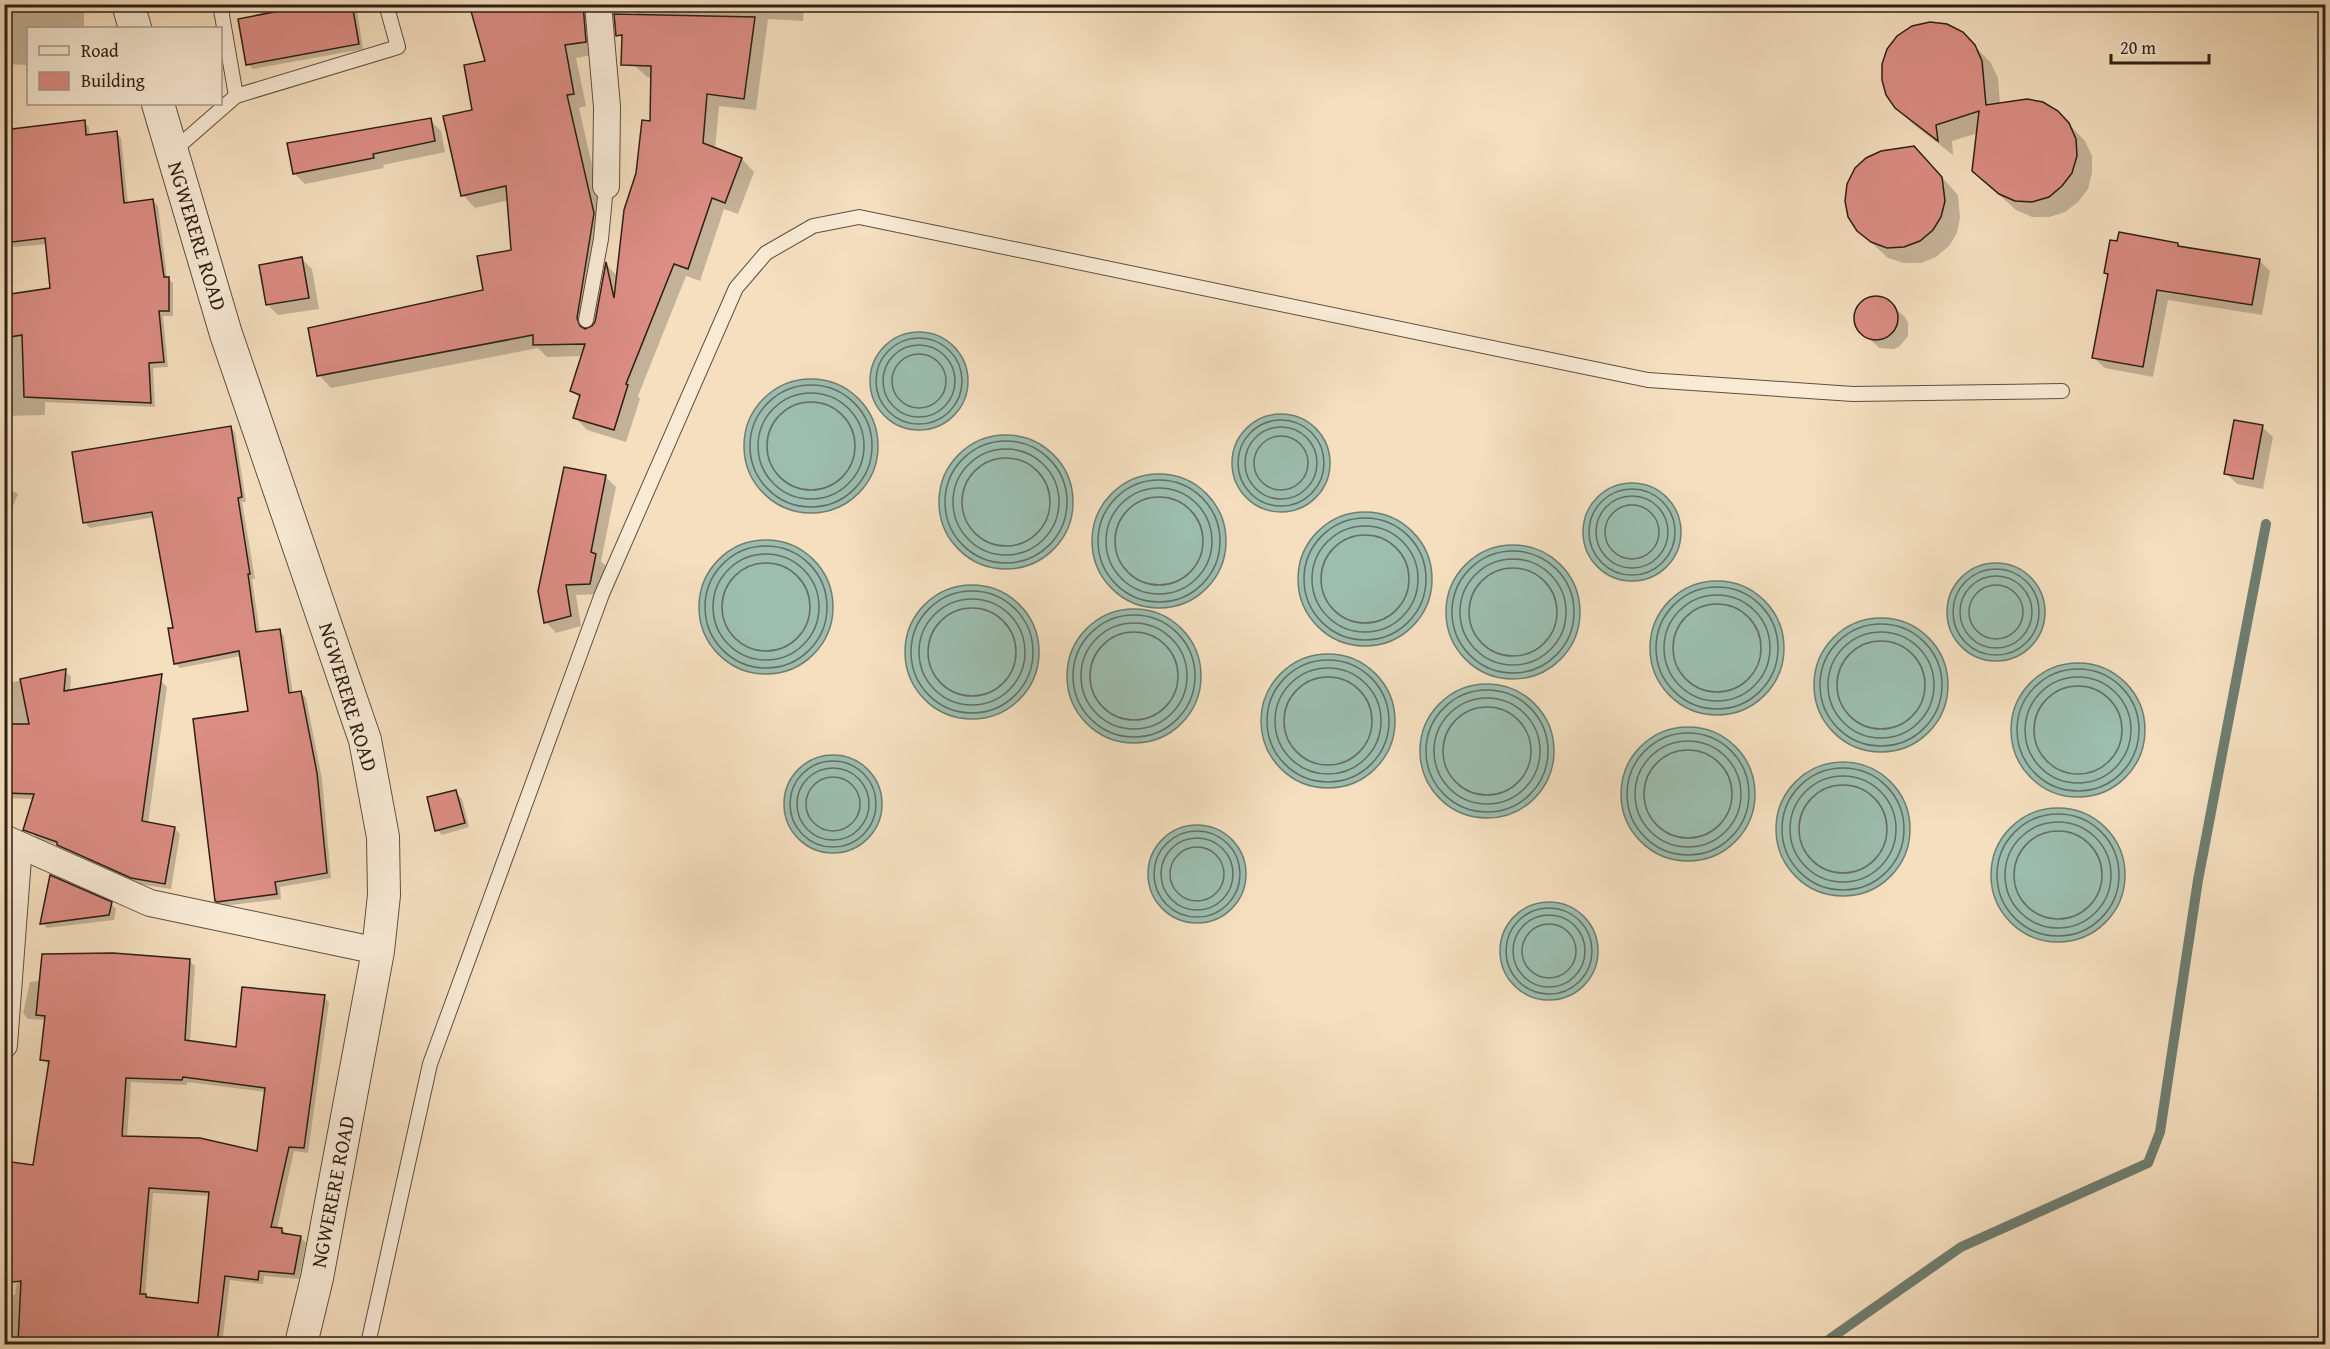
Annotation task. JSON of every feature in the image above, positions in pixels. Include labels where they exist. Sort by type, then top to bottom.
[{"type":"street","points":[[128,4],[135,27]]},
{"type":"street","points":[[598,4],[607,107],[606,186]]},
{"type":"street","name":"NGWERERE ROAD","points":[[158,105],[226,334],[365,740],[383,837],[384,895],[378,951],[319,1267],[301,1344]]},
{"type":"street","points":[[4,1046],[12,842],[150,903],[378,951]]},
{"type":"lane","points":[[220,4],[236,96]]},
{"type":"lane","points":[[172,152],[236,96],[398,46],[386,4]]},
{"type":"lane","points":[[586,320],[600,239],[606,186]]},
{"type":"lane","points":[[368,1344],[430,1064],[602,594],[736,288],[766,253],[813,226],[859,217],[1648,380],[1852,394],[2062,391]]},
{"type":"water","points":[[909,332],[929,332],[954,346],[965,362],[968,381],[965,400],[954,416],[929,430],[909,430],[892,422],[878,408],[870,391],[870,371],[878,354],[892,340]]},
{"type":"water","points":[[811,379],[837,384],[858,399],[873,420],[878,446],[873,472],[858,493],[837,508],[811,513],[785,508],[764,493],[749,472],[744,446],[749,420],[764,399],[785,384]]},
{"type":"water","points":[[1281,414],[1300,417],[1316,428],[1327,444],[1330,463],[1327,482],[1316,498],[1300,509],[1281,512],[1262,509],[1246,498],[1235,482],[1232,463],[1235,444],[1246,428],[1262,417]]},
{"type":"water","points":[[1006,435],[1032,440],[1053,455],[1068,476],[1073,502],[1068,528],[1053,549],[1032,564],[1006,569],[980,564],[959,549],[944,528],[939,502],[944,476],[959,455],[980,440]]},
{"type":"water","points":[[1159,474],[1185,479],[1206,494],[1221,515],[1226,541],[1221,567],[1206,588],[1185,603],[1159,608],[1133,603],[1112,588],[1097,567],[1092,541],[1097,515],[1112,494],[1133,479]]},
{"type":"water","points":[[1622,483],[1642,483],[1667,497],[1678,513],[1681,532],[1678,551],[1667,567],[1642,581],[1622,581],[1605,573],[1591,559],[1583,542],[1583,522],[1591,505],[1605,491]]},
{"type":"water","points":[[1365,512],[1391,517],[1412,532],[1427,553],[1432,579],[1427,605],[1412,626],[1391,641],[1365,646],[1339,641],[1318,626],[1303,605],[1298,579],[1303,553],[1318,532],[1339,517]]},
{"type":"water","points":[[766,540],[792,545],[813,560],[828,581],[833,607],[828,633],[813,654],[792,669],[766,674],[740,669],[719,654],[704,633],[699,607],[704,581],[719,560],[740,545]]},
{"type":"water","points":[[1513,545],[1539,550],[1560,565],[1575,586],[1580,612],[1575,638],[1560,659],[1539,674],[1513,679],[1487,674],[1466,659],[1451,638],[1446,612],[1451,586],[1466,565],[1487,550]]},
{"type":"water","points":[[1986,563],[2006,563],[2031,577],[2042,593],[2045,612],[2042,631],[2031,647],[2006,661],[1986,661],[1969,653],[1955,639],[1947,622],[1947,602],[1955,585],[1969,571]]},
{"type":"water","points":[[1717,581],[1743,586],[1764,601],[1779,622],[1784,648],[1779,674],[1764,695],[1743,710],[1717,715],[1691,710],[1670,695],[1655,674],[1650,648],[1655,622],[1670,601],[1691,586]]},
{"type":"water","points":[[972,585],[998,590],[1019,605],[1034,626],[1039,652],[1034,678],[1019,699],[998,714],[972,719],[946,714],[925,699],[910,678],[905,652],[910,626],[925,605],[946,590]]},
{"type":"water","points":[[1134,609],[1160,614],[1181,629],[1196,650],[1201,676],[1196,702],[1181,723],[1160,738],[1134,743],[1108,738],[1087,723],[1072,702],[1067,676],[1072,650],[1087,629],[1108,614]]},
{"type":"water","points":[[1881,618],[1907,623],[1928,638],[1943,659],[1948,685],[1943,711],[1928,732],[1907,747],[1881,752],[1855,747],[1834,732],[1819,711],[1814,685],[1819,659],[1834,638],[1855,623]]},
{"type":"water","points":[[1328,654],[1354,659],[1375,674],[1390,695],[1395,721],[1390,747],[1375,768],[1354,783],[1328,788],[1302,783],[1281,768],[1266,747],[1261,721],[1266,695],[1281,674],[1302,659]]},
{"type":"water","points":[[2078,663],[2104,668],[2125,683],[2140,704],[2145,730],[2140,756],[2125,777],[2104,792],[2078,797],[2052,792],[2031,777],[2016,756],[2011,730],[2016,704],[2031,683],[2052,668]]},
{"type":"water","points":[[1487,684],[1513,689],[1534,704],[1549,725],[1554,751],[1549,777],[1534,798],[1513,813],[1487,818],[1461,813],[1440,798],[1425,777],[1420,751],[1425,725],[1440,704],[1461,689]]},
{"type":"water","points":[[1688,727],[1714,732],[1735,747],[1750,768],[1755,794],[1750,820],[1735,841],[1714,856],[1688,861],[1662,856],[1641,841],[1626,820],[1621,794],[1626,768],[1641,747],[1662,732]]},
{"type":"water","points":[[823,755],[843,755],[868,769],[879,785],[882,804],[879,823],[868,839],[843,853],[823,853],[806,845],[792,831],[784,814],[784,794],[792,777],[806,763]]},
{"type":"water","points":[[1843,762],[1869,767],[1890,782],[1905,803],[1910,829],[1905,855],[1890,876],[1869,891],[1843,896],[1817,891],[1796,876],[1781,855],[1776,829],[1781,803],[1796,782],[1817,767]]},
{"type":"water","points":[[2058,808],[2084,813],[2105,828],[2120,849],[2125,875],[2120,901],[2105,922],[2084,937],[2058,942],[2032,937],[2011,922],[1996,901],[1991,875],[1996,849],[2011,828],[2032,813]]},
{"type":"water","points":[[1197,825],[1216,828],[1232,839],[1243,855],[1246,874],[1243,893],[1232,909],[1216,920],[1197,923],[1178,920],[1162,909],[1151,893],[1148,874],[1151,855],[1162,839],[1178,828]]},
{"type":"water","points":[[1539,902],[1559,902],[1584,916],[1595,932],[1598,951],[1595,970],[1584,986],[1559,1000],[1539,1000],[1522,992],[1508,978],[1500,961],[1500,941],[1508,924],[1522,910]]},
{"type":"building","points":[[315,4],[352,4],[359,44],[246,65],[238,19]]},
{"type":"building","points":[[469,4],[583,4],[586,42],[565,45],[574,94],[567,95],[594,213],[577,318],[580,326],[585,329],[595,322],[606,262],[614,298],[624,210],[636,173],[642,120],[650,121],[651,66],[621,65],[622,35],[616,36],[614,14],[755,17],[744,99],[707,94],[703,143],[742,158],[725,203],[712,198],[688,269],[674,264],[626,384],[628,385],[614,430],[573,418],[580,395],[570,391],[585,344],[533,345],[533,335],[317,376],[308,328],[483,290],[477,256],[511,250],[506,186],[461,196],[443,116],[472,110],[464,65],[485,61]]},
{"type":"building","points":[[1930,22],[1947,24],[1963,32],[1975,45],[1982,61],[1986,105],[2027,99],[2043,102],[2058,111],[2069,123],[2076,139],[2077,156],[2072,173],[2049,197],[2032,202],[2015,201],[1999,194],[1972,171],[1979,111],[1936,125],[1938,141],[1895,108],[1886,95],[1882,80],[1882,64],[1887,49],[1897,36],[1912,26]]},
{"type":"building","points":[[431,118],[435,141],[373,154],[374,158],[293,174],[287,143]]},
{"type":"building","points":[[85,120],[86,135],[117,131],[124,203],[153,199],[164,277],[169,277],[169,311],[159,311],[164,362],[149,363],[151,403],[24,397],[22,335],[4,338],[4,295],[50,288],[45,238],[4,243],[4,130]]},
{"type":"building","points":[[1914,146],[1942,177],[1945,201],[1941,217],[1933,230],[1920,241],[1904,247],[1887,248],[1871,242],[1857,231],[1848,217],[1845,201],[1847,184],[1855,168],[1866,158],[1881,151]]},
{"type":"building","points":[[2119,232],[2178,243],[2178,246],[2260,259],[2252,305],[2157,290],[2143,367],[2092,358],[2108,274],[2104,273],[2110,240],[2117,241]]},
{"type":"building","points":[[302,257],[309,298],[266,305],[259,265]]},
{"type":"building","points":[[1876,296],[1891,303],[1898,318],[1891,333],[1876,340],[1861,333],[1854,318],[1861,303]]},
{"type":"building","points":[[2234,420],[2263,425],[2253,479],[2224,474]]},
{"type":"building","points":[[231,426],[242,497],[238,498],[256,632],[280,629],[289,693],[301,691],[317,773],[327,873],[275,882],[277,894],[217,902],[215,901],[193,719],[248,711],[239,651],[174,664],[168,628],[173,628],[152,512],[83,523],[72,452]]},
{"type":"building","points":[[564,467],[606,475],[591,552],[596,554],[590,584],[566,585],[571,616],[544,623],[538,591]]},
{"type":"building","points":[[66,669],[64,691],[162,674],[142,821],[175,827],[165,884],[131,878],[57,845],[57,842],[23,830],[34,794],[4,793],[4,724],[29,724],[20,679]]},
{"type":"building","points":[[456,790],[465,823],[435,831],[427,797]]},
{"type":"building","points":[[50,875],[112,902],[109,915],[40,924]]},
{"type":"building","points":[[113,953],[190,959],[185,1040],[236,1047],[242,987],[325,995],[304,1148],[289,1147],[271,1227],[282,1228],[282,1233],[301,1236],[294,1274],[259,1271],[258,1280],[225,1276],[217,1344],[18,1343],[21,1281],[4,1283],[4,1161],[33,1165],[49,1061],[40,1060],[45,1016],[36,1015],[42,954]],"holes":[[[183,1077],[265,1088],[257,1151],[200,1138],[122,1136],[126,1078],[182,1080]],[[149,1188],[209,1192],[198,1303],[146,1297],[146,1294],[140,1294]]]},
{"type":"waterway","points":[[1826,1344],[1831,1338],[1961,1247],[2148,1163],[2160,1132],[2198,880],[2266,524]]}]
